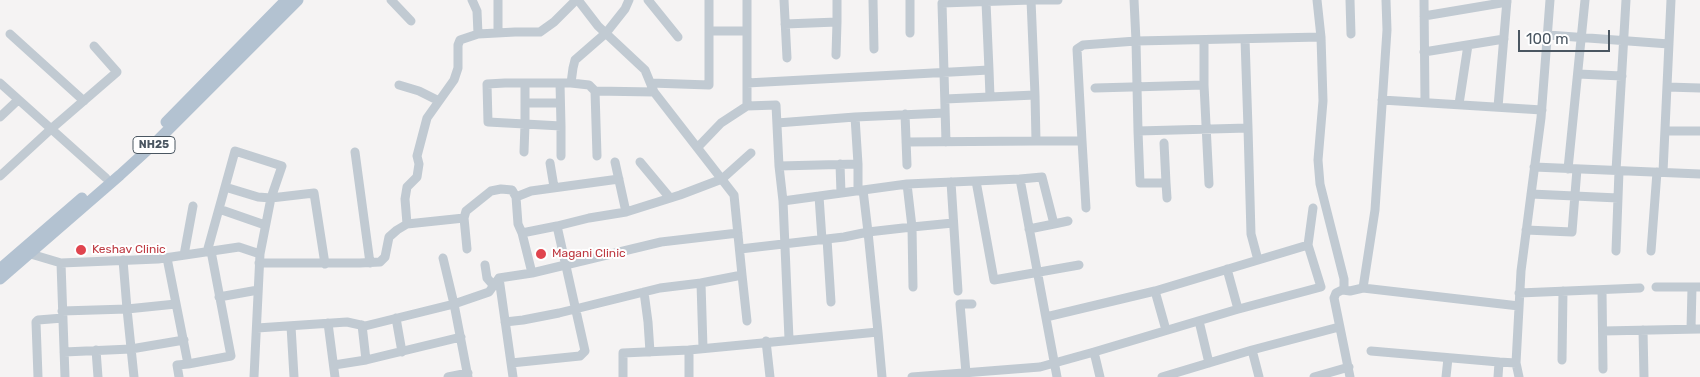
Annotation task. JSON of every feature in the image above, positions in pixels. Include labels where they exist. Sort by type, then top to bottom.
[{"type":"main road","name":"NH25","points":[[0,279],[25,252],[143,145],[286,0]]},
{"type":"main road","name":"NH25","points":[[0,269],[25,252],[154,144],[298,0]]},
{"type":"street","points":[[391,0],[411,21]]},
{"type":"street","points":[[472,0],[477,11],[478,34]]},
{"type":"street","points":[[498,0],[498,33]]},
{"type":"street","points":[[407,224],[407,187],[416,177],[419,164],[417,156],[422,132],[427,118],[454,80],[460,40],[478,34],[540,32],[554,22],[577,0],[606,34],[645,70],[652,88],[734,194],[747,321]]},
{"type":"street","points":[[571,83],[576,60],[606,34],[625,9],[629,0]]},
{"type":"street","points":[[648,0],[678,37]]},
{"type":"street","points":[[595,91],[709,85],[710,0]]},
{"type":"street","points":[[747,0],[747,106]]},
{"type":"street","points":[[784,0],[787,58]]},
{"type":"street","points":[[836,55],[837,0]]},
{"type":"street","points":[[874,0],[874,49]]},
{"type":"street","points":[[910,0],[910,33]]},
{"type":"street","points":[[1031,0],[1036,141]]},
{"type":"street","points":[[946,142],[942,2],[1058,0]]},
{"type":"street","points":[[1134,0],[1140,183],[1166,183]]},
{"type":"street","points":[[1317,0],[1321,37],[1323,101],[1318,160],[1320,184],[1345,287],[1354,290],[1519,306]]},
{"type":"street","points":[[1350,0],[1351,34]]},
{"type":"street","points":[[1354,290],[1375,210],[1387,30],[1386,0]]},
{"type":"street","points":[[1424,0],[1425,102]]},
{"type":"street","points":[[1519,377],[1516,363],[1519,293],[1542,110],[1550,0]]},
{"type":"street","points":[[1526,230],[1572,232],[1575,196],[1572,169],[1585,0]]},
{"type":"street","points":[[1616,251],[1617,171],[1626,0]]},
{"type":"street","points":[[1651,251],[1666,131],[1671,0]]},
{"type":"street","points":[[1424,16],[1507,1],[1498,108]]},
{"type":"street","points":[[986,2],[990,97]]},
{"type":"street","points":[[785,24],[837,22]]},
{"type":"street","points":[[709,31],[747,31]]},
{"type":"street","points":[[10,34],[84,101]]},
{"type":"street","points":[[1548,35],[1669,44]]},
{"type":"street","points":[[1086,208],[1077,49],[1083,45],[1136,41],[1321,37]]},
{"type":"street","points":[[1245,39],[1251,234],[1258,260]]},
{"type":"street","points":[[1424,52],[1504,39]]},
{"type":"street","points":[[1204,40],[1204,85],[1209,184]]},
{"type":"street","points":[[1459,104],[1468,45]]},
{"type":"street","points":[[0,176],[117,72],[94,46]]},
{"type":"street","points":[[747,83],[988,70]]},
{"type":"street","points":[[1578,74],[1622,76]]},
{"type":"street","points":[[524,152],[525,83]]},
{"type":"street","points":[[560,83],[561,156]]},
{"type":"street","points":[[561,126],[488,122],[487,84],[571,83],[589,85],[595,91],[597,156]]},
{"type":"street","points":[[0,84],[106,178]]},
{"type":"street","points":[[399,85],[439,100]]},
{"type":"street","points":[[1095,88],[1204,85]]},
{"type":"street","points":[[1668,87],[1700,88]]},
{"type":"street","points":[[944,99],[1035,95]]},
{"type":"street","points":[[0,117],[18,100]]},
{"type":"street","points":[[1382,100],[1542,110]]},
{"type":"street","points":[[525,103],[560,102]]},
{"type":"street","points":[[698,148],[721,123],[747,106],[776,106],[786,244],[789,339]]},
{"type":"street","points":[[777,123],[945,113]]},
{"type":"street","points":[[905,114],[906,165]]},
{"type":"street","points":[[855,117],[858,164],[868,232],[882,377]]},
{"type":"street","points":[[1138,131],[1206,131],[1248,128]]},
{"type":"street","points":[[1666,131],[1700,131]]},
{"type":"street","points":[[906,142],[1082,141]]},
{"type":"street","points":[[1164,143],[1167,198]]},
{"type":"street","points":[[179,377],[177,365],[231,356],[209,252],[235,151],[282,166],[271,198],[259,259],[254,377]]},
{"type":"street","points":[[355,152],[370,262]]},
{"type":"street","points":[[522,233],[626,212],[670,198],[722,179],[751,153]]},
{"type":"street","points":[[615,162],[626,212]]},
{"type":"street","points":[[640,162],[670,198]]},
{"type":"street","points":[[550,163],[554,187]]},
{"type":"street","points":[[840,164],[841,193]]},
{"type":"street","points":[[779,166],[858,164]]},
{"type":"street","points":[[1534,167],[1700,174]]},
{"type":"street","points":[[783,201],[908,184],[1042,177],[1054,224]]},
{"type":"street","points":[[516,197],[531,191],[619,179]]},
{"type":"street","points":[[1020,179],[1057,377]]},
{"type":"street","points":[[976,181],[994,280],[1038,274],[1079,265]]},
{"type":"street","points":[[950,182],[958,291]]},
{"type":"street","points":[[908,184],[912,227],[913,288]]},
{"type":"street","points":[[225,187],[258,197],[271,198],[314,192],[325,264]]},
{"type":"street","points":[[466,249],[464,218],[466,211],[491,190],[512,190],[516,197],[518,224],[532,273]]},
{"type":"street","points":[[1531,194],[1618,198]]},
{"type":"street","points":[[819,196],[831,302]]},
{"type":"street","points":[[184,256],[193,206]]},
{"type":"street","points":[[1313,208],[1308,245],[1321,287],[1335,296]]},
{"type":"street","points":[[219,209],[265,225]]},
{"type":"street","points":[[25,252],[61,263],[168,258],[240,247],[259,259],[325,264],[380,262],[385,257],[389,237],[407,224],[464,218]]},
{"type":"street","points":[[1029,230],[1068,221]]},
{"type":"street","points":[[740,249],[953,223]]},
{"type":"street","points":[[511,362],[580,356],[585,350],[558,226]]},
{"type":"street","points":[[485,265],[487,278],[496,282],[661,242],[738,232]]},
{"type":"street","points":[[1046,318],[1155,291],[1308,245]]},
{"type":"street","points":[[168,258],[188,364]]},
{"type":"street","points":[[443,258],[468,375],[448,377]]},
{"type":"street","points":[[123,260],[134,377]]},
{"type":"street","points":[[61,263],[65,377]]},
{"type":"street","points":[[1227,269],[1238,309]]},
{"type":"street","points":[[505,322],[576,309],[660,288],[702,283],[742,275]]},
{"type":"street","points":[[256,328],[348,322],[365,326],[454,304],[489,292],[496,282]]},
{"type":"street","points":[[496,282],[505,322],[513,377]]},
{"type":"street","points":[[702,283],[703,348]]},
{"type":"street","points":[[912,377],[1013,373],[1094,352],[1238,309],[1321,287]]},
{"type":"street","points":[[1603,331],[1696,329],[1696,287],[1656,287]]},
{"type":"street","points":[[1519,293],[1640,288]]},
{"type":"street","points":[[219,297],[258,290]]},
{"type":"street","points":[[1335,296],[1354,290]]},
{"type":"street","points":[[1602,290],[1603,369]]},
{"type":"street","points":[[1155,291],[1166,330]]},
{"type":"street","points":[[1562,360],[1563,291]]},
{"type":"street","points":[[644,292],[650,352]]},
{"type":"street","points":[[1335,296],[1334,302],[1350,377]]},
{"type":"street","points":[[38,377],[36,322],[38,320],[63,315],[176,304]]},
{"type":"street","points":[[971,375],[960,304],[972,304]]},
{"type":"street","points":[[396,318],[402,352]]},
{"type":"street","points":[[1199,321],[1209,363]]},
{"type":"street","points":[[328,324],[335,377]]},
{"type":"street","points":[[362,325],[366,360]]},
{"type":"street","points":[[291,326],[294,377]]},
{"type":"street","points":[[1162,377],[1252,350],[1339,328]]},
{"type":"street","points":[[1644,330],[1644,377]]},
{"type":"street","points":[[623,377],[623,353],[689,350],[766,341],[878,332]]},
{"type":"street","points":[[334,364],[366,360],[461,337]]},
{"type":"street","points":[[64,352],[131,349],[184,340]]},
{"type":"street","points":[[766,341],[770,377]]},
{"type":"street","points":[[96,350],[98,377]]},
{"type":"street","points":[[689,350],[689,377]]},
{"type":"street","points":[[1252,350],[1259,377]]},
{"type":"street","points":[[1371,350],[1516,363]]},
{"type":"street","points":[[1094,352],[1100,377]]},
{"type":"street","points":[[1446,377],[1448,358]]},
{"type":"street","points":[[1498,377],[1499,362]]},
{"type":"street","points":[[1314,377],[1349,367]]},
{"type":"place","name":"Keshav Clinic","points":[[81,250]]},
{"type":"place","name":"Magani Clinic","points":[[541,254]]}]
